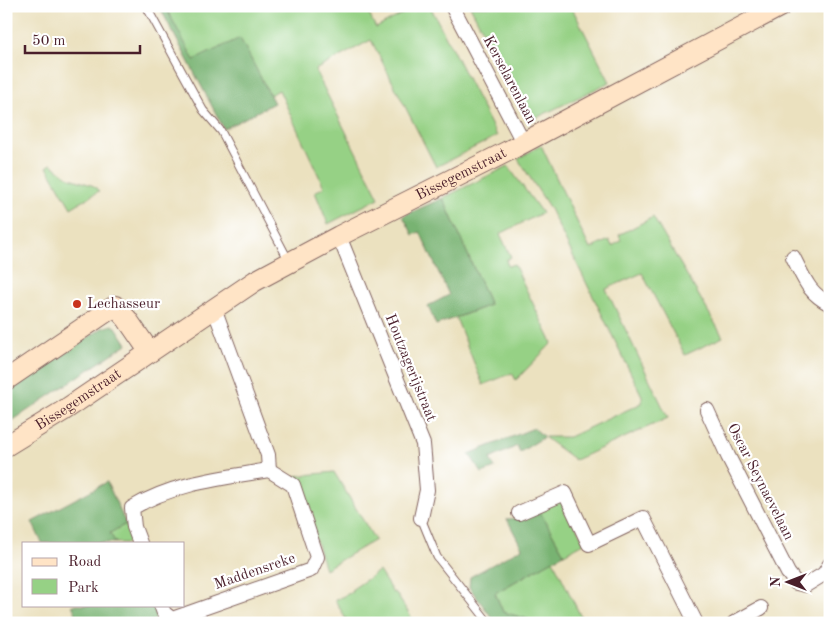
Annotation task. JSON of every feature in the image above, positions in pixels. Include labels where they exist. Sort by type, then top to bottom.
[{"type":"street","name":"Kerselarenlaan","points":[[452,6],[523,142]]},
{"type":"street","name":"Bissegemstraat","points":[[6,446],[63,411],[255,281],[781,6]]},
{"type":"street","name":"Houtzagerijstraat","points":[[339,236],[423,444],[427,490],[421,518]]},
{"type":"street","points":[[793,257],[811,292],[830,304]]},
{"type":"street","points":[[6,380],[115,306],[127,319],[149,352]]},
{"type":"street","points":[[140,542],[134,527],[132,508],[146,500],[182,487],[219,477],[269,470],[268,455],[214,308]]},
{"type":"street","name":"Oscar Seynaevelaan","points":[[706,410],[788,573],[796,582],[806,586],[824,574],[830,564]]},
{"type":"street","name":"Maddensreke","points":[[161,606],[164,613],[172,619],[312,570],[317,557],[294,485],[269,470]]},
{"type":"street","points":[[519,513],[565,493],[589,544],[643,518],[696,623]]},
{"type":"street","points":[[734,623],[761,608]]},
{"type":"lane","points":[[146,6],[203,110],[221,131],[289,262]]},
{"type":"lane","points":[[421,518],[437,557],[489,623]]},
{"type":"green space","points":[[159,6],[165,6],[194,60],[240,38],[274,103],[224,129]]},
{"type":"green space","points":[[165,6],[365,6],[376,28],[417,6],[430,6],[497,136],[436,167],[371,40],[315,70],[379,198],[328,224],[315,192],[324,187],[279,90],[270,95],[240,39],[193,61]]},
{"type":"green space","points":[[470,6],[571,6],[610,82],[538,117],[532,118],[523,108]]},
{"type":"green space","points":[[541,145],[590,249],[609,240],[612,246],[621,241],[619,235],[653,217],[723,337],[685,355],[642,273],[606,289],[668,418],[575,460],[544,437],[569,437],[642,403],[642,396],[549,207],[518,159]]},
{"type":"green space","points":[[51,164],[68,177],[94,186],[99,191],[71,208],[47,167]]},
{"type":"green space","points":[[508,166],[542,213],[500,234],[511,257],[506,260],[508,266],[514,264],[552,343],[516,380],[512,373],[483,385],[456,318],[490,305],[443,198]]},
{"type":"green space","points":[[443,198],[490,305],[436,325],[428,306],[449,295],[420,232],[413,235],[403,216]]},
{"type":"green space","points":[[112,325],[116,327],[127,344],[6,425],[6,394],[102,328]]},
{"type":"green space","points":[[534,428],[544,437],[520,452],[517,446],[490,459],[495,468],[482,473],[469,454]]},
{"type":"green space","points":[[334,472],[375,540],[325,569],[295,476]]},
{"type":"green space","points":[[107,482],[126,524],[110,533],[115,542],[42,542],[32,522]]},
{"type":"green space","points":[[563,498],[584,543],[564,554],[539,510]]},
{"type":"green space","points":[[539,510],[564,554],[495,593],[503,612],[527,619],[533,623],[496,623],[469,587],[470,577],[522,548],[507,519],[518,518]]},
{"type":"green space","points":[[126,524],[132,542],[115,542],[109,533]]},
{"type":"green space","points":[[553,560],[584,623],[533,623],[527,619],[503,612],[495,593]]},
{"type":"green space","points":[[379,571],[415,623],[348,623],[335,600],[352,592],[351,590]]},
{"type":"green space","points":[[72,606],[156,606],[161,617],[149,623],[80,623]]},
{"type":"place","name":"Lechasseur","points":[[77,304]]}]
